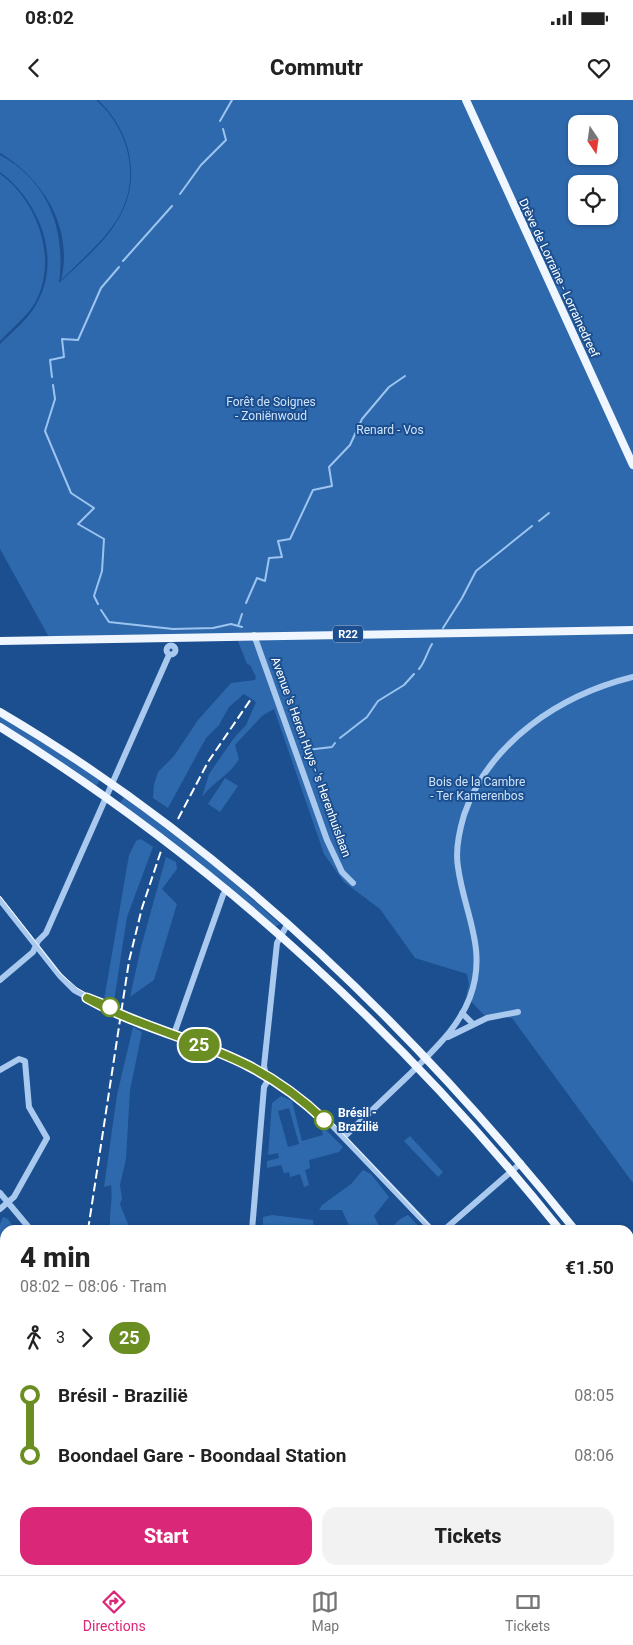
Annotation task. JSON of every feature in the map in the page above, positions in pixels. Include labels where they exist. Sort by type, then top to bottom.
[{"type":"main road","name":"Drève de Lorraine - Lorrainedreef","points":[[466,100],[633,465]]},
{"type":"main road","name":"R22","points":[[0,641],[254,635],[633,630]]},
{"type":"main road","points":[[0,712],[60,749],[112,785],[202,852],[287,925],[426,1058],[521,1163],[571,1225]]},
{"type":"main road","points":[[0,727],[106,797],[227,889],[280,935],[416,1067],[511,1171],[556,1225]]},
{"type":"street","name":"Avenue 's Heren Huys - 's Herenhuislaan","points":[[254,635],[327,840],[342,872],[353,884]]},
{"type":"street","points":[[0,980],[33,952],[46,933],[169,655]]},
{"type":"street","points":[[344,1137],[447,1037],[462,1013],[474,985],[476,962],[475,935],[461,884],[457,854],[462,822],[478,782],[507,746],[531,725],[577,697],[633,677]]},
{"type":"street","points":[[174,1034],[223,895],[227,889]]},
{"type":"street","points":[[0,900],[36,946],[72,988],[82,996],[228,1055],[265,1074],[307,1102],[344,1137],[427,1225]]},
{"type":"street","points":[[252,1225],[264,1087],[266,1082],[264,1066],[277,943],[287,925]]},
{"type":"street","points":[[447,1037],[473,1024],[504,1013],[518,1012]]},
{"type":"street","points":[[462,1013],[473,1024]]},
{"type":"street","points":[[0,1070],[19,1059],[25,1061],[29,1107],[47,1138],[14,1197],[0,1209]]},
{"type":"street","points":[[450,1225],[521,1163]]},
{"type":"street","points":[[0,1193],[27,1225]]},
{"type":"green space","points":[[0,100],[96,100],[108,112],[124,140],[130,171],[125,203],[118,218],[106,235],[61,280],[64,261],[63,242],[59,224],[52,207],[30,176],[0,153]]},
{"type":"green space","name":"Forêt de Soignes - Zoniënwoud","points":[[98,100],[633,100],[633,1183],[512,1018],[484,1015],[466,996],[469,984],[467,974],[415,958],[380,909],[344,882],[324,854],[274,709],[262,716],[235,745],[239,759],[231,770],[202,797],[209,774],[234,738],[246,725],[256,702],[244,694],[229,707],[219,725],[206,738],[168,808],[153,798],[154,784],[158,772],[174,756],[198,720],[231,683],[255,680],[256,677],[250,665],[247,664],[236,636],[50,639],[0,549],[0,344],[21,324],[35,307],[45,284],[48,266],[47,248],[35,213],[14,184],[0,172],[0,155],[17,166],[31,179],[42,193],[50,209],[60,245],[59,283],[107,236],[126,203],[131,171],[125,140],[118,126]]},
{"type":"green space","points":[[0,174],[13,185],[33,214],[40,231],[45,267],[42,284],[33,306],[0,341]]},
{"type":"green space","points":[[0,715],[100,780],[96,786],[0,724]]},
{"type":"green space","points":[[225,778],[238,786],[220,812],[208,804]]},
{"type":"green space","points":[[124,797],[215,866],[280,924],[275,927],[210,872],[120,803]]},
{"type":"green space","points":[[141,839],[153,847],[127,917],[114,1001],[104,1000],[129,855],[136,841]]},
{"type":"green space","points":[[166,857],[176,862],[177,869],[162,889],[177,904],[154,980],[130,997],[141,947]]},
{"type":"green space","points":[[133,1027],[142,1032],[130,1090],[126,1159],[120,1185],[122,1199],[120,1204],[128,1225],[110,1225],[111,1185],[104,1187],[117,1095]]},
{"type":"green space","points":[[281,1096],[292,1101],[302,1141],[323,1135],[322,1131],[325,1129],[343,1147],[339,1152],[309,1160],[310,1168],[305,1170],[309,1185],[304,1187],[300,1174],[290,1177],[289,1172],[284,1173],[281,1165],[267,1168],[267,1161],[279,1158],[278,1153],[268,1155],[272,1103]],"holes":[[[289,1108],[299,1144],[288,1147],[278,1111]]]},
{"type":"green space","points":[[410,1136],[443,1172],[438,1177],[404,1141]]},
{"type":"green space","points":[[363,1170],[371,1174],[389,1197],[374,1216],[378,1225],[349,1225],[342,1210],[319,1210],[322,1205],[351,1184]]},
{"type":"green space","points":[[272,1215],[313,1220],[314,1225],[263,1225],[263,1217]]},
{"type":"green space","points":[[408,1215],[417,1225],[394,1225]]},
{"type":"green space","points":[[3,1217],[8,1219],[12,1225],[0,1225]]},
{"type":"waterway","points":[[220,121],[232,100]]},
{"type":"waterway","points":[[180,194],[201,165],[226,140],[223,129]]},
{"type":"waterway","points":[[123,261],[172,206]]},
{"type":"waterway","points":[[52,377],[50,360],[64,357],[62,339],[78,340],[101,288],[119,267]]},
{"type":"waterway","points":[[246,603],[257,578],[265,581],[269,558],[282,557],[278,541],[290,539],[313,490],[332,486],[329,467],[350,445],[362,419],[389,387],[405,376]]},
{"type":"waterway","points":[[53,385],[55,399],[45,431],[71,493],[94,508],[78,524],[104,539],[102,571],[94,596],[98,604]]},
{"type":"waterway","points":[[539,521],[549,513]]},
{"type":"waterway","points":[[443,628],[476,571],[532,526]]},
{"type":"waterway","points":[[101,610],[109,622],[173,629],[213,628],[231,624],[242,627]]},
{"type":"waterway","points":[[238,626],[242,614]]},
{"type":"waterway","points":[[419,669],[432,644]]},
{"type":"waterway","points":[[340,738],[367,717],[378,701],[404,685],[414,674]]},
{"type":"waterway","points":[[307,750],[332,747],[335,743]]},
{"type":"tram line","points":[[0,896],[60,973],[77,988],[108,1006],[228,1054],[277,1080],[331,1121],[429,1225]]},
{"type":"tram line","name":"25","points":[[110,1007],[87,998],[111,1012],[200,1045],[249,1066],[266,1075],[297,1097],[324,1120]]},
{"type":"railway","points":[[178,819],[208,762],[251,699]]},
{"type":"railway","points":[[89,1225],[129,961],[142,908],[161,851]]},
{"type":"place","name":"Brésil - Brazilië","points":[[324,1120]]},
{"type":"park label","name":"Renard - Vos","points":[[390,430]]},
{"type":"park label","name":"Bois de la Cambre - Ter Kamerenbos","points":[[477,789]]}]
